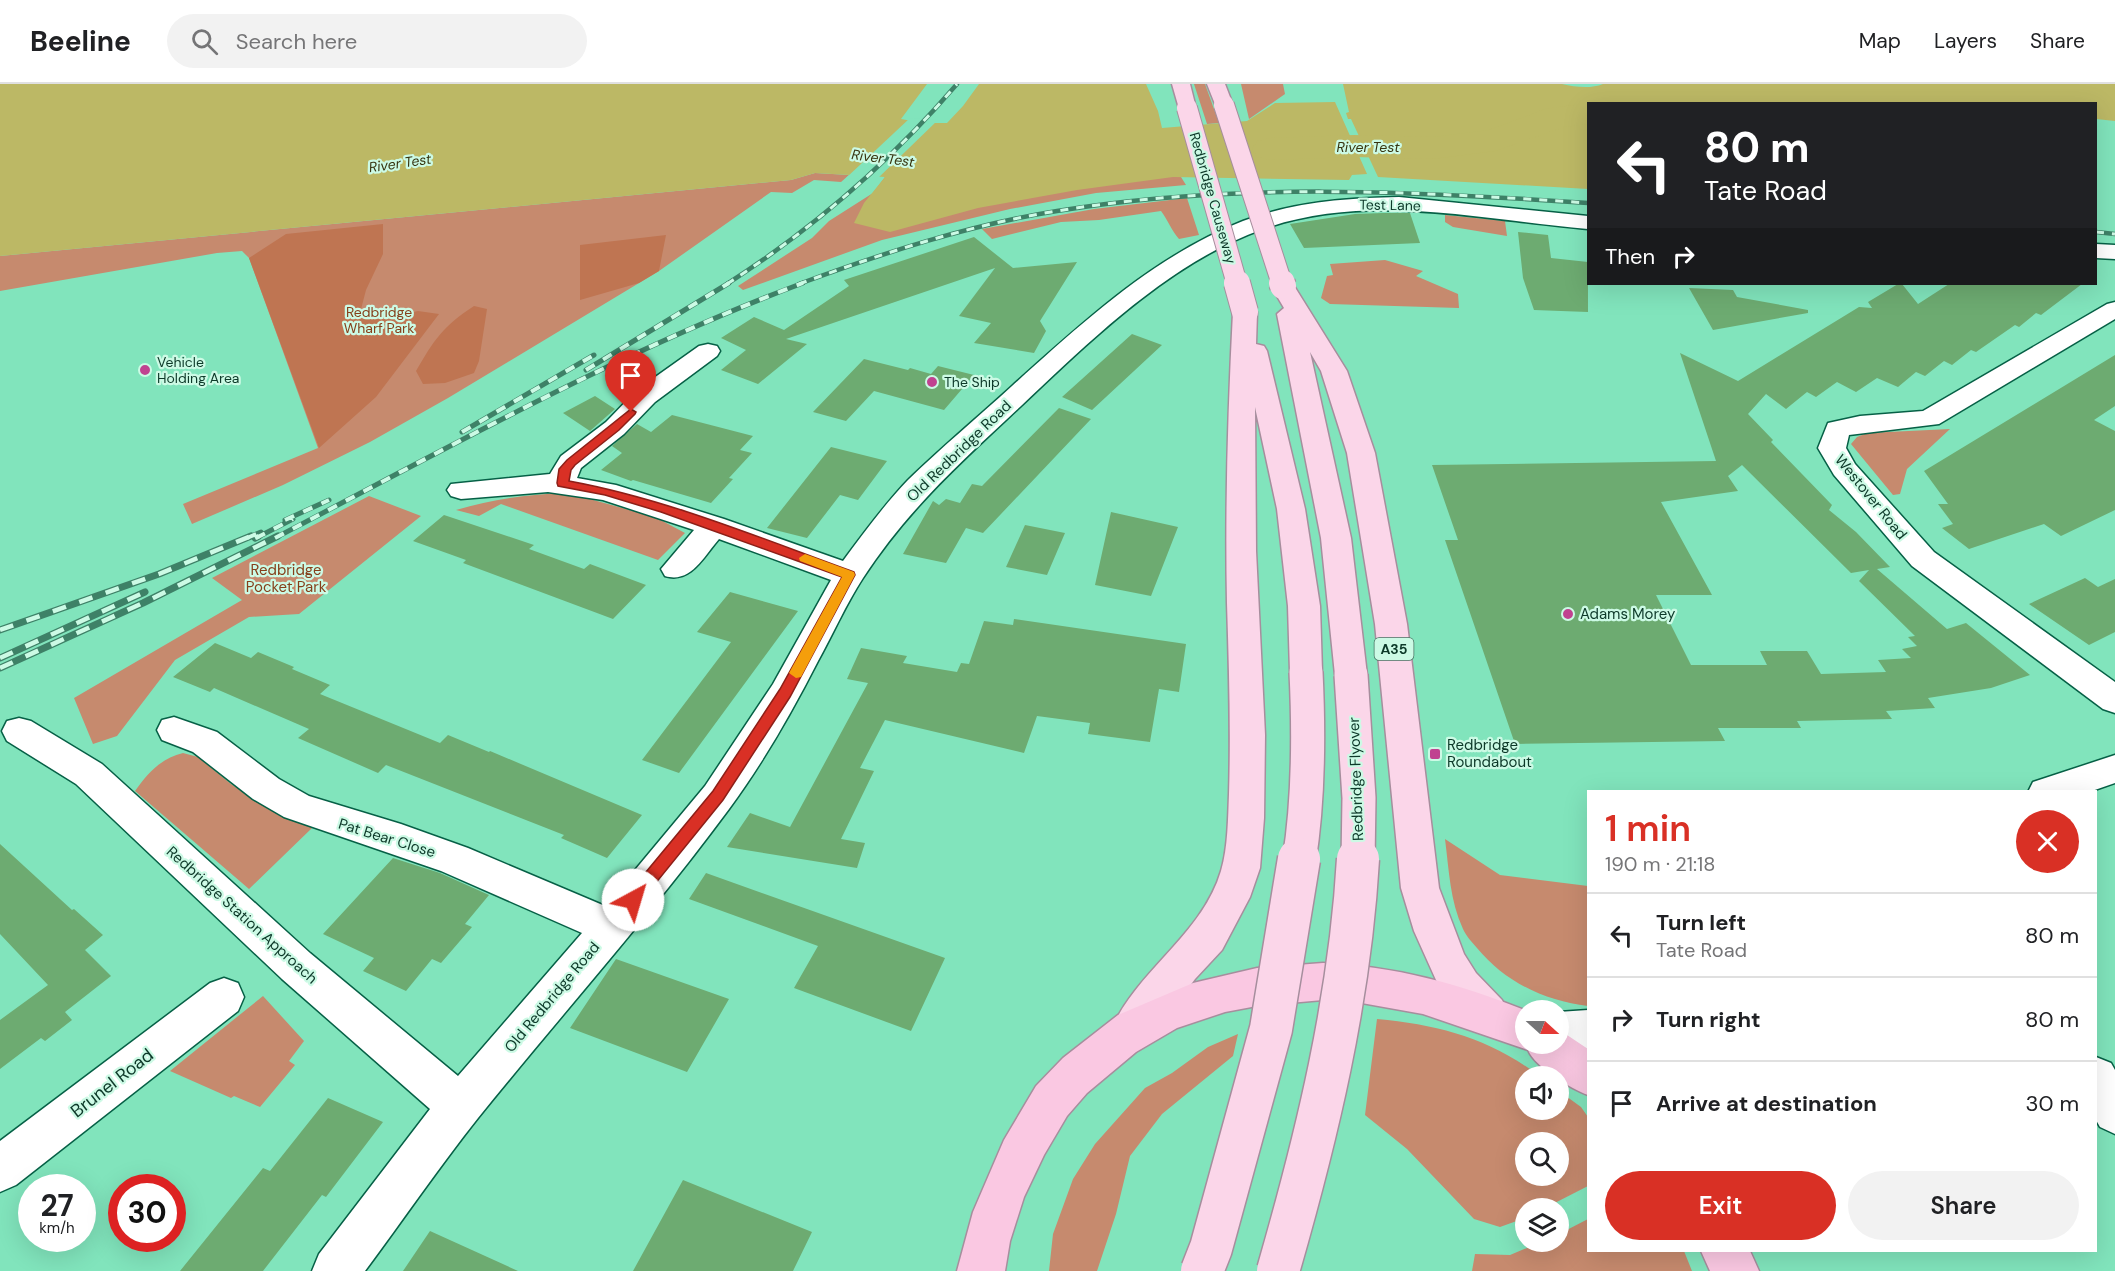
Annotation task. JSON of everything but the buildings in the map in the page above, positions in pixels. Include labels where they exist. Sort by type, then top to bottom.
[{"type":"highway","points":[[981,1271],[1004,1190],[1033,1131],[1058,1093],[1087,1064],[1132,1030],[1183,1007],[1241,988],[1331,982],[1388,987],[1487,1014],[1515,1026]]},
{"type":"highway","points":[[1560,1054],[1587,1073]]},
{"type":"highway","points":[[1726,1252],[1735,1271]]},
{"type":"main road","name":"Redbridge Causeway","points":[[1180,84],[1245,312]]},
{"type":"main road","name":"A35","points":[[1216,84],[1283,286],[1334,371],[1361,453],[1391,624],[1420,888],[1449,967],[1462,986],[1487,1014]]},
{"type":"main road","name":"Redbridge Flyover","points":[[1278,1271],[1295,1214],[1333,1051],[1352,939],[1359,838],[1348,616],[1332,505],[1283,286]]},
{"type":"main road","points":[[1202,1271],[1271,1029],[1303,837],[1308,721],[1304,606],[1291,509],[1245,312]]},
{"type":"main road","points":[[1132,1030],[1181,966],[1208,937],[1232,897],[1241,868],[1246,818],[1248,735],[1240,452],[1245,312]]},
{"type":"street","name":"Test Lane","points":[[1199,250],[1251,226],[1292,213],[1358,204],[1399,203],[1587,223]]},
{"type":"street","name":"Old Redbridge Road","points":[[336,1271],[460,1106],[718,796],[785,693],[849,575],[917,488],[1056,359],[1121,303],[1199,250]]},
{"type":"street","points":[[2097,251],[2115,252]]},
{"type":"street","name":"Westover Road","points":[[2115,309],[1930,418],[1905,422],[1862,423],[1837,429],[1832,448],[1844,469],[1923,559],[2115,700]]},
{"type":"street","points":[[562,483],[565,469],[571,462],[615,428],[646,396],[708,351]]},
{"type":"street","points":[[461,490],[501,485],[562,483],[606,491],[714,526],[849,575]]},
{"type":"street","points":[[676,569],[714,526]]},
{"type":"street","name":"Pat Bear Close","points":[[174,730],[191,734],[209,743],[255,782],[281,799],[333,821],[401,839],[443,855],[492,875],[583,918],[612,926]]},
{"type":"street","name":"Redbridge Station Approach","points":[[19,731],[89,774],[296,966],[460,1106]]},
{"type":"street","points":[[2052,790],[2115,769]]},
{"type":"street","name":"Brunel Road","points":[[0,1169],[224,997]]},
{"type":"street","points":[[1569,1031],[1587,1030]]},
{"type":"street","points":[[2097,1080],[2115,1112]]},
{"type":"green space","points":[[1194,84],[1205,84],[1219,123],[1207,124]]},
{"type":"green space","points":[[1241,84],[1283,84],[1285,94],[1249,119]]},
{"type":"green space","name":"Redbridge Wharf Park","points":[[815,173],[849,175],[841,182],[814,180],[792,193],[771,192],[659,271],[448,398],[370,442],[283,485],[192,524],[183,504],[318,448],[249,258],[242,251],[217,253],[0,291],[0,256],[791,180]]},
{"type":"green space","points":[[885,177],[1181,177],[1186,185],[1096,193],[1010,209],[882,240],[743,290],[738,286],[812,238],[829,221],[873,193]]},
{"type":"green space","points":[[1187,198],[1199,235],[1179,239],[1161,211],[1099,220],[1061,222],[992,239],[982,229],[1094,209]]},
{"type":"green space","points":[[1445,215],[1505,221],[1507,236],[1453,227],[1445,222]]},
{"type":"green space","points":[[383,224],[383,254],[366,290],[359,317],[392,317],[418,311],[439,314],[376,397],[319,448],[249,258],[286,234]]},
{"type":"green space","points":[[666,235],[659,271],[639,283],[580,300],[580,245]]},
{"type":"green space","points":[[1385,260],[1423,271],[1416,276],[1458,294],[1459,308],[1330,304],[1321,298],[1327,276],[1333,275],[1330,264]]},
{"type":"green space","points":[[474,306],[487,309],[479,361],[474,373],[445,383],[423,384],[416,371],[428,351],[447,327]]},
{"type":"green space","points":[[1950,429],[1907,469],[1900,494],[1893,495],[1851,444],[1857,437],[1867,433]]},
{"type":"green space","points":[[568,493],[655,517],[685,533],[658,560],[501,504],[479,516],[456,510],[511,498]]},
{"type":"green space","name":"Redbridge Pocket Park","points":[[369,496],[421,516],[299,614],[249,617],[175,660],[117,736],[93,744],[74,698],[242,600],[212,578]]},
{"type":"green space","points":[[183,753],[198,757],[231,784],[271,810],[312,828],[249,889],[135,791],[155,768]]},
{"type":"green space","points":[[1445,839],[1500,875],[1587,886],[1587,1006],[1569,1002],[1569,1000],[1556,1000],[1541,994],[1500,971],[1466,934],[1455,907]]},
{"type":"green space","points":[[263,996],[304,1041],[289,1061],[295,1065],[260,1107],[234,1096],[231,1098],[170,1071]]},
{"type":"green space","points":[[1377,1019],[1422,1025],[1463,1036],[1502,1052],[1525,1066],[1515,1066],[1515,1120],[1569,1120],[1569,1098],[1581,1107],[1587,1116],[1587,1187],[1565,1198],[1515,1198],[1515,1222],[1500,1227],[1474,1219],[1407,1149],[1365,1115]]},
{"type":"green space","points":[[1238,1034],[1233,1056],[1162,1114],[1130,1156],[1116,1214],[1097,1271],[1049,1271],[1053,1234],[1073,1179],[1095,1144],[1145,1088],[1172,1073],[1208,1047]]},
{"type":"green space","points":[[1587,1220],[1587,1252],[1684,1252],[1692,1271],[1472,1271],[1475,1254],[1510,1255],[1517,1252],[1569,1252],[1569,1229]]},
{"type":"water","points":[[0,84],[927,84],[901,119],[923,123],[947,123],[979,84],[1146,84],[1158,111],[1162,128],[1247,121],[1275,103],[1335,102],[1367,174],[1352,175],[1349,180],[1173,177],[1077,190],[978,208],[890,232],[854,223],[864,203],[885,177],[815,173],[791,180],[0,256]]},
{"type":"water","points":[[1343,84],[1562,84],[1593,87],[1603,84],[2115,84],[2115,121],[2097,119],[2097,102],[1587,102],[1587,189],[1378,177],[1351,119],[1348,119],[1346,113],[1349,112]]},
{"type":"pier","points":[[910,118],[938,120],[876,180],[846,178]]},
{"type":"waterway","name":"River Test","points":[[1270,149],[1354,146],[1433,148],[1495,140],[1558,117],[1587,114]]},
{"type":"railway","points":[[727,284],[820,217],[878,167],[957,84]]},
{"type":"railway","points":[[799,284],[862,261],[959,232],[1024,217],[1123,202],[1189,196],[1322,192],[1455,195],[1587,203]]},
{"type":"railway","points":[[2097,232],[2115,234]]},
{"type":"railway","points":[[586,370],[729,283]]},
{"type":"railway","points":[[275,538],[601,370],[735,310],[803,283]]},
{"type":"railway","points":[[462,432],[594,355]]},
{"type":"railway","points":[[285,520],[329,500]]},
{"type":"railway","points":[[256,538],[293,519]]},
{"type":"railway","points":[[247,538],[261,532]]},
{"type":"railway","points":[[0,630],[159,574],[251,536]]},
{"type":"railway","points":[[255,538],[259,536]]},
{"type":"railway","points":[[0,668],[143,603],[278,536]]},
{"type":"railway","points":[[0,658],[145,592]]},
{"type":"slow traffic","points":[[796,673],[849,575],[805,558]]},
{"type":"place","name":"Vehicle Holding Area","points":[[145,370]]},
{"type":"place","name":"The Ship","points":[[932,382]]},
{"type":"place","name":"Adams Morey","points":[[1568,614]]},
{"type":"place","name":"Redbridge Roundabout","points":[[1435,754]]},
{"type":"route","points":[[631,412],[615,428],[571,462],[565,469],[562,483],[606,491],[665,509],[849,575],[785,693],[718,796],[633,900]]}]
